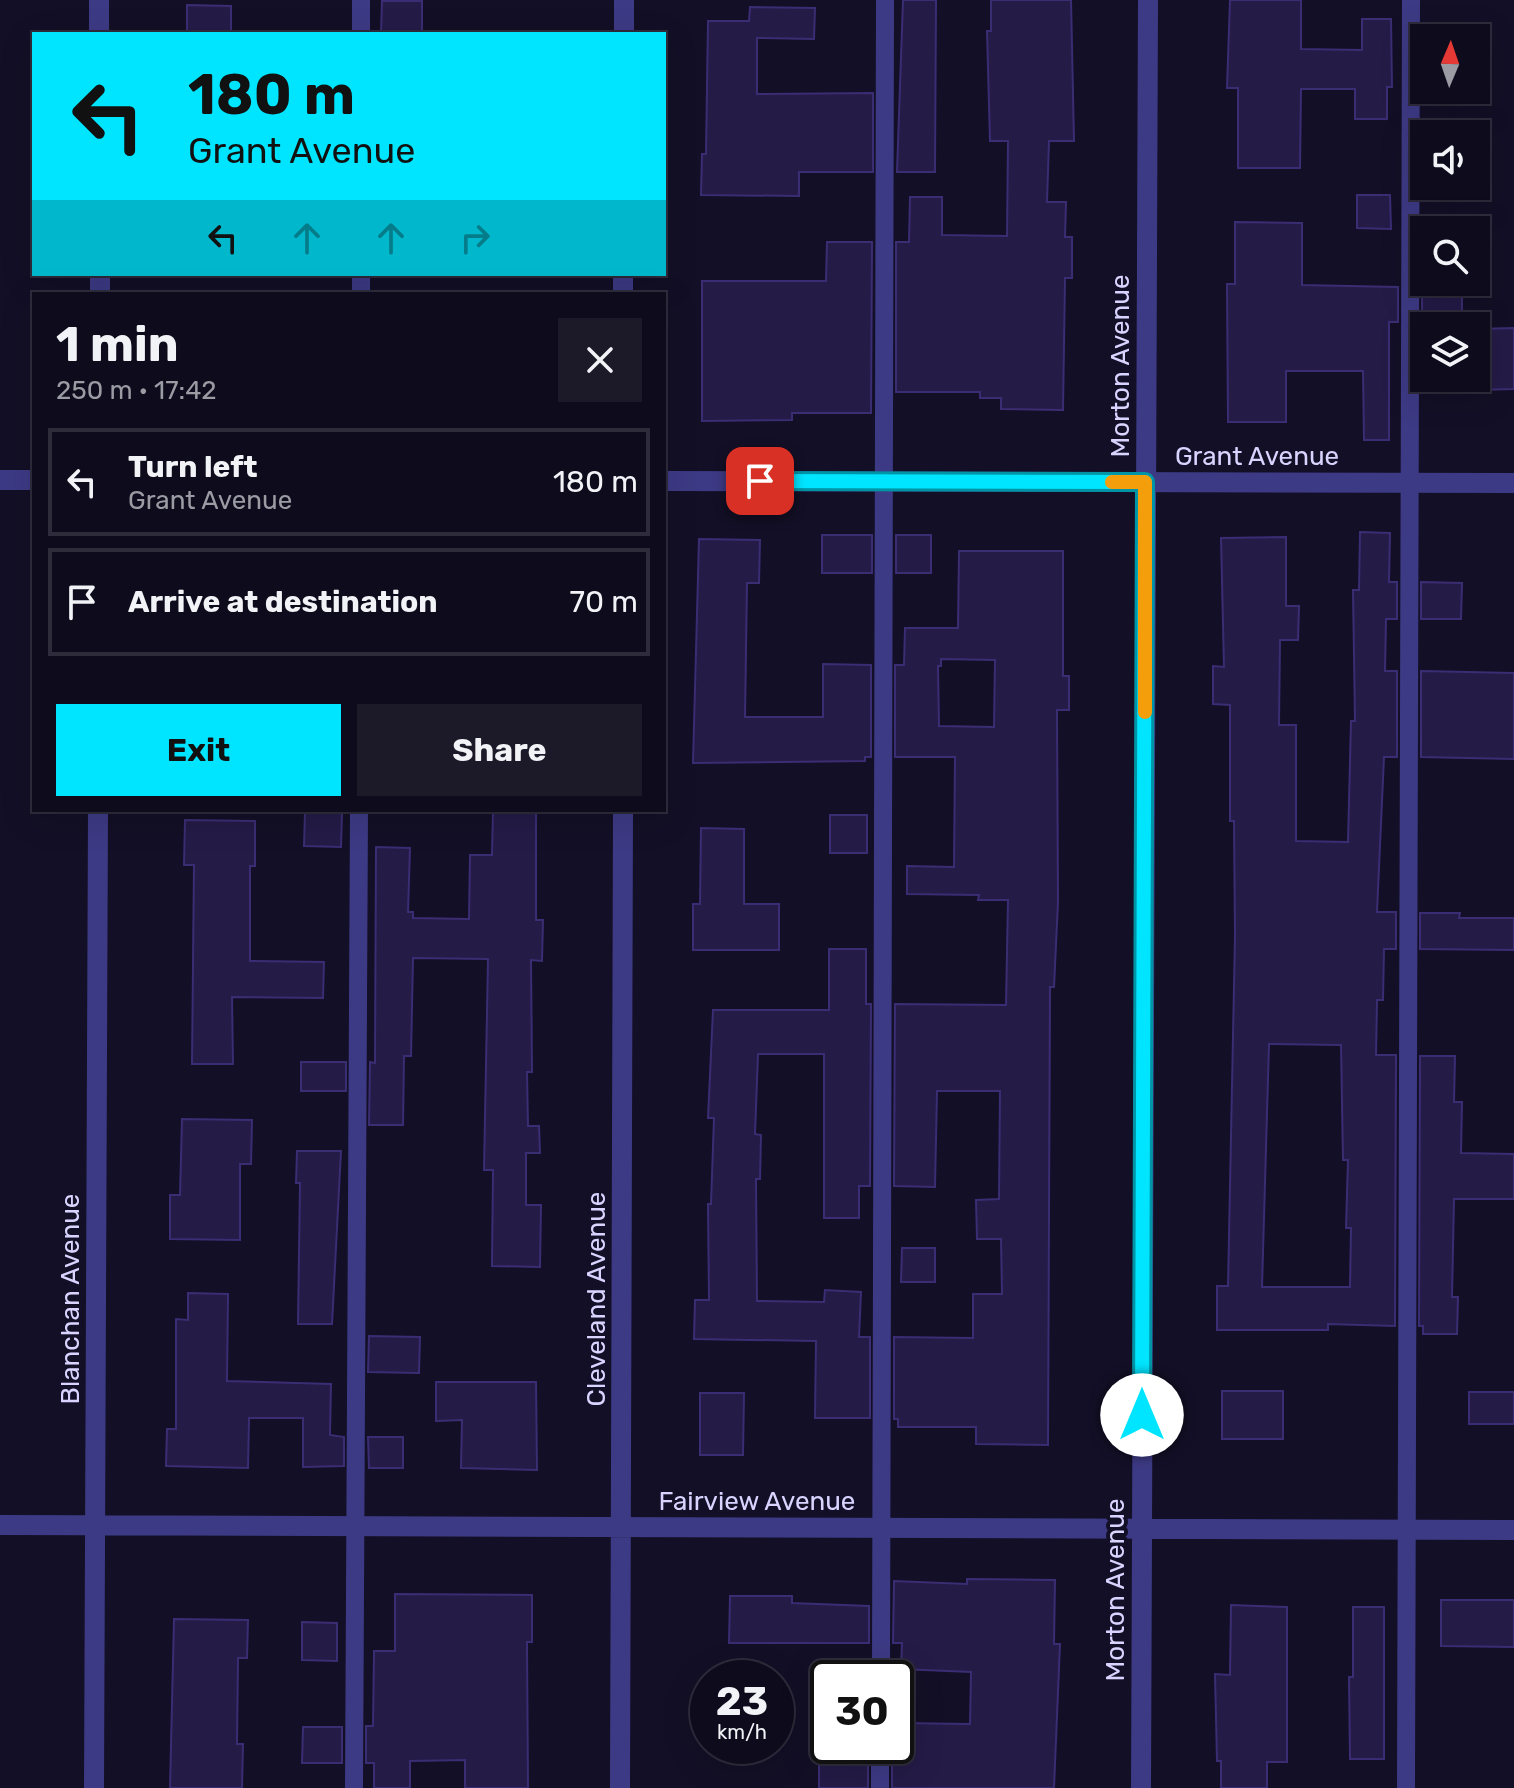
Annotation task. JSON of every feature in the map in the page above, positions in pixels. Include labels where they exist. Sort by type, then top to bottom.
[{"type":"street","points":[[99,0],[99,32]]},
{"type":"street","points":[[624,0],[624,32]]},
{"type":"street","name":"Morton Avenue","points":[[1141,1788],[1148,0]]},
{"type":"street","points":[[0,480],[32,480]]},
{"type":"street","name":"Grant Avenue","points":[[666,481],[1514,483]]},
{"type":"street","name":"Blanchan Avenue","points":[[94,1788],[98,812]]},
{"type":"street","name":"Cleveland Avenue","points":[[620,1788],[623,812]]},
{"type":"street","name":"Fairview Avenue","points":[[0,1525],[1514,1530]]},
{"type":"lane","points":[[361,0],[361,32]]},
{"type":"lane","points":[[881,1660],[885,0]]},
{"type":"lane","points":[[1406,1788],[1411,0]]},
{"type":"lane","points":[[354,1788],[359,812]]},
{"type":"lane","points":[[880,1764],[880,1788]]},
{"type":"building","points":[[903,0],[936,0],[935,172],[897,172]]},
{"type":"building","points":[[991,0],[1071,0],[1074,141],[1049,141],[1047,202],[1066,202],[1065,237],[1072,237],[1072,278],[1065,278],[1063,410],[1001,409],[1001,398],[980,398],[980,392],[896,392],[896,242],[909,242],[910,197],[942,197],[942,235],[1007,236],[1008,141],[990,141],[987,31],[991,31]]},
{"type":"building","points":[[1230,0],[1301,0],[1301,49],[1362,50],[1362,19],[1391,19],[1392,87],[1387,87],[1387,119],[1355,119],[1355,89],[1301,89],[1300,168],[1238,168],[1238,88],[1227,88]]},
{"type":"building","points":[[382,1],[422,1],[422,32],[381,32]]},
{"type":"building","points":[[187,5],[231,6],[231,32],[187,32]]},
{"type":"building","points":[[750,7],[815,8],[814,39],[757,38],[757,94],[873,93],[873,172],[799,172],[799,196],[701,195],[702,154],[706,154],[708,21],[749,21]]},
{"type":"building","points":[[1357,195],[1390,195],[1391,229],[1357,228]]},
{"type":"building","points":[[1235,222],[1302,223],[1302,285],[1398,287],[1398,322],[1389,322],[1389,440],[1364,440],[1363,371],[1286,371],[1286,422],[1228,422],[1227,284],[1235,284]]},
{"type":"building","points":[[827,242],[872,242],[871,413],[792,413],[792,420],[702,421],[702,281],[826,281]]},
{"type":"building","points":[[1422,296],[1462,296],[1462,312],[1422,312]]},
{"type":"building","points":[[1514,328],[1514,389],[1490,390],[1490,329]]},
{"type":"building","points":[[1360,532],[1390,533],[1389,582],[1397,582],[1397,619],[1386,619],[1385,671],[1397,671],[1397,757],[1384,757],[1377,912],[1396,912],[1396,949],[1384,949],[1383,1000],[1377,1000],[1376,1055],[1396,1055],[1395,1326],[1328,1324],[1328,1330],[1217,1330],[1217,1286],[1228,1286],[1235,936],[1234,821],[1230,821],[1230,705],[1213,704],[1213,666],[1224,667],[1221,538],[1286,537],[1286,606],[1299,606],[1298,640],[1280,640],[1279,725],[1296,725],[1296,841],[1348,842],[1351,721],[1355,721],[1353,590],[1359,590]],"holes":[[[1269,1044],[1341,1045],[1343,1160],[1348,1160],[1346,1228],[1351,1228],[1350,1287],[1262,1287]]]},
{"type":"building","points":[[822,535],[872,535],[872,573],[822,573]]},
{"type":"building","points":[[896,535],[931,535],[931,573],[896,573]]},
{"type":"building","points":[[699,539],[760,540],[759,583],[747,583],[745,717],[823,717],[823,664],[871,665],[871,757],[865,757],[865,761],[693,763]]},
{"type":"building","points":[[959,551],[1063,551],[1063,676],[1069,676],[1069,710],[1057,710],[1058,902],[1054,987],[1050,987],[1048,1445],[976,1444],[976,1427],[898,1427],[898,1419],[894,1419],[894,1337],[973,1338],[973,1294],[1002,1294],[1001,1239],[977,1239],[976,1200],[999,1199],[1000,1091],[937,1091],[935,1187],[894,1186],[895,1004],[1006,1005],[1008,900],[978,900],[979,895],[907,894],[907,866],[954,867],[955,757],[895,757],[895,665],[904,665],[905,628],[958,628]],"holes":[[[941,659],[995,660],[994,727],[939,726],[938,666],[941,666]]]},
{"type":"building","points":[[1421,582],[1462,583],[1461,619],[1421,619]]},
{"type":"building","points":[[1421,671],[1514,673],[1514,759],[1421,757]]},
{"type":"building","points":[[305,812],[342,813],[341,847],[304,846]]},
{"type":"building","points":[[493,812],[536,812],[536,920],[543,920],[542,961],[531,960],[532,1072],[527,1072],[528,1126],[539,1126],[540,1153],[526,1153],[526,1205],[541,1205],[540,1267],[492,1266],[493,1170],[484,1170],[488,959],[413,958],[411,1056],[404,1056],[403,1125],[369,1125],[370,1062],[375,1063],[376,847],[410,848],[408,912],[413,912],[413,918],[469,919],[470,855],[492,855]]},
{"type":"building","points":[[830,815],[867,815],[867,853],[830,853]]},
{"type":"building","points":[[185,820],[255,821],[255,866],[250,866],[250,961],[324,962],[323,998],[232,997],[233,1064],[192,1064],[194,865],[184,865]]},
{"type":"building","points":[[701,828],[744,829],[744,904],[779,904],[779,950],[693,950],[693,904],[700,904]]},
{"type":"building","points":[[1420,913],[1460,913],[1459,918],[1514,918],[1514,950],[1420,949]]},
{"type":"building","points":[[829,949],[866,949],[866,1004],[871,1004],[870,1186],[859,1186],[859,1218],[824,1218],[824,1054],[758,1054],[755,1134],[761,1135],[760,1179],[756,1179],[757,1301],[824,1302],[825,1290],[861,1292],[859,1337],[870,1337],[870,1418],[815,1418],[816,1341],[694,1339],[695,1300],[709,1300],[708,1204],[711,1204],[714,1118],[708,1118],[713,1010],[829,1010]]},
{"type":"building","points":[[1420,1056],[1455,1056],[1454,1102],[1462,1102],[1461,1153],[1514,1154],[1514,1199],[1454,1199],[1452,1297],[1458,1297],[1457,1334],[1423,1334],[1423,1326],[1419,1326]]},
{"type":"building","points":[[301,1062],[346,1062],[346,1091],[301,1091]]},
{"type":"building","points":[[182,1119],[252,1120],[251,1164],[240,1164],[240,1240],[170,1239],[170,1195],[180,1195]]},
{"type":"building","points":[[297,1151],[341,1151],[332,1324],[298,1324],[300,1183],[296,1183]]},
{"type":"building","points":[[902,1248],[935,1248],[935,1282],[901,1282]]},
{"type":"building","points":[[188,1293],[228,1294],[227,1381],[331,1384],[330,1435],[344,1437],[344,1466],[303,1467],[303,1418],[249,1418],[248,1468],[166,1466],[167,1429],[176,1429],[176,1319],[188,1320]]},
{"type":"building","points":[[369,1336],[420,1337],[419,1373],[368,1372]]},
{"type":"building","points":[[436,1382],[536,1382],[537,1470],[461,1468],[462,1420],[436,1421]]},
{"type":"building","points":[[1222,1391],[1283,1391],[1283,1439],[1222,1439]]},
{"type":"building","points":[[1469,1392],[1514,1392],[1514,1424],[1469,1424]]},
{"type":"building","points":[[700,1393],[744,1393],[743,1455],[700,1455]]},
{"type":"building","points":[[368,1437],[403,1437],[403,1468],[369,1468]]},
{"type":"building","points":[[967,1579],[1055,1580],[1054,1644],[1060,1644],[1054,1788],[892,1788],[892,1764],[914,1764],[914,1723],[970,1724],[971,1672],[914,1670],[914,1660],[901,1660],[902,1643],[893,1643],[894,1581],[967,1584]]},
{"type":"building","points":[[395,1594],[532,1595],[532,1642],[527,1642],[528,1788],[465,1788],[465,1760],[410,1761],[410,1788],[374,1788],[374,1763],[366,1763],[366,1726],[373,1726],[374,1651],[395,1651]]},
{"type":"building","points":[[730,1596],[792,1596],[792,1603],[869,1606],[869,1643],[729,1643]]},
{"type":"building","points":[[1441,1600],[1514,1600],[1514,1647],[1441,1646]]},
{"type":"building","points":[[1231,1605],[1287,1607],[1287,1762],[1267,1762],[1267,1788],[1221,1788],[1221,1761],[1217,1761],[1215,1674],[1230,1675]]},
{"type":"building","points":[[1353,1607],[1384,1607],[1384,1759],[1350,1759],[1349,1677],[1353,1677]]},
{"type":"building","points":[[174,1619],[248,1620],[247,1658],[238,1658],[237,1744],[243,1744],[242,1788],[170,1788]]},
{"type":"building","points":[[302,1622],[337,1623],[337,1661],[302,1660]]},
{"type":"building","points":[[303,1727],[342,1727],[342,1763],[302,1763]]},
{"type":"building","points":[[819,1764],[868,1764],[868,1788],[819,1788]]},
{"type":"slow traffic","points":[[1112,482],[1145,482],[1145,712]]},
{"type":"route","points":[[760,481],[1145,482],[1142,1415]]}]
